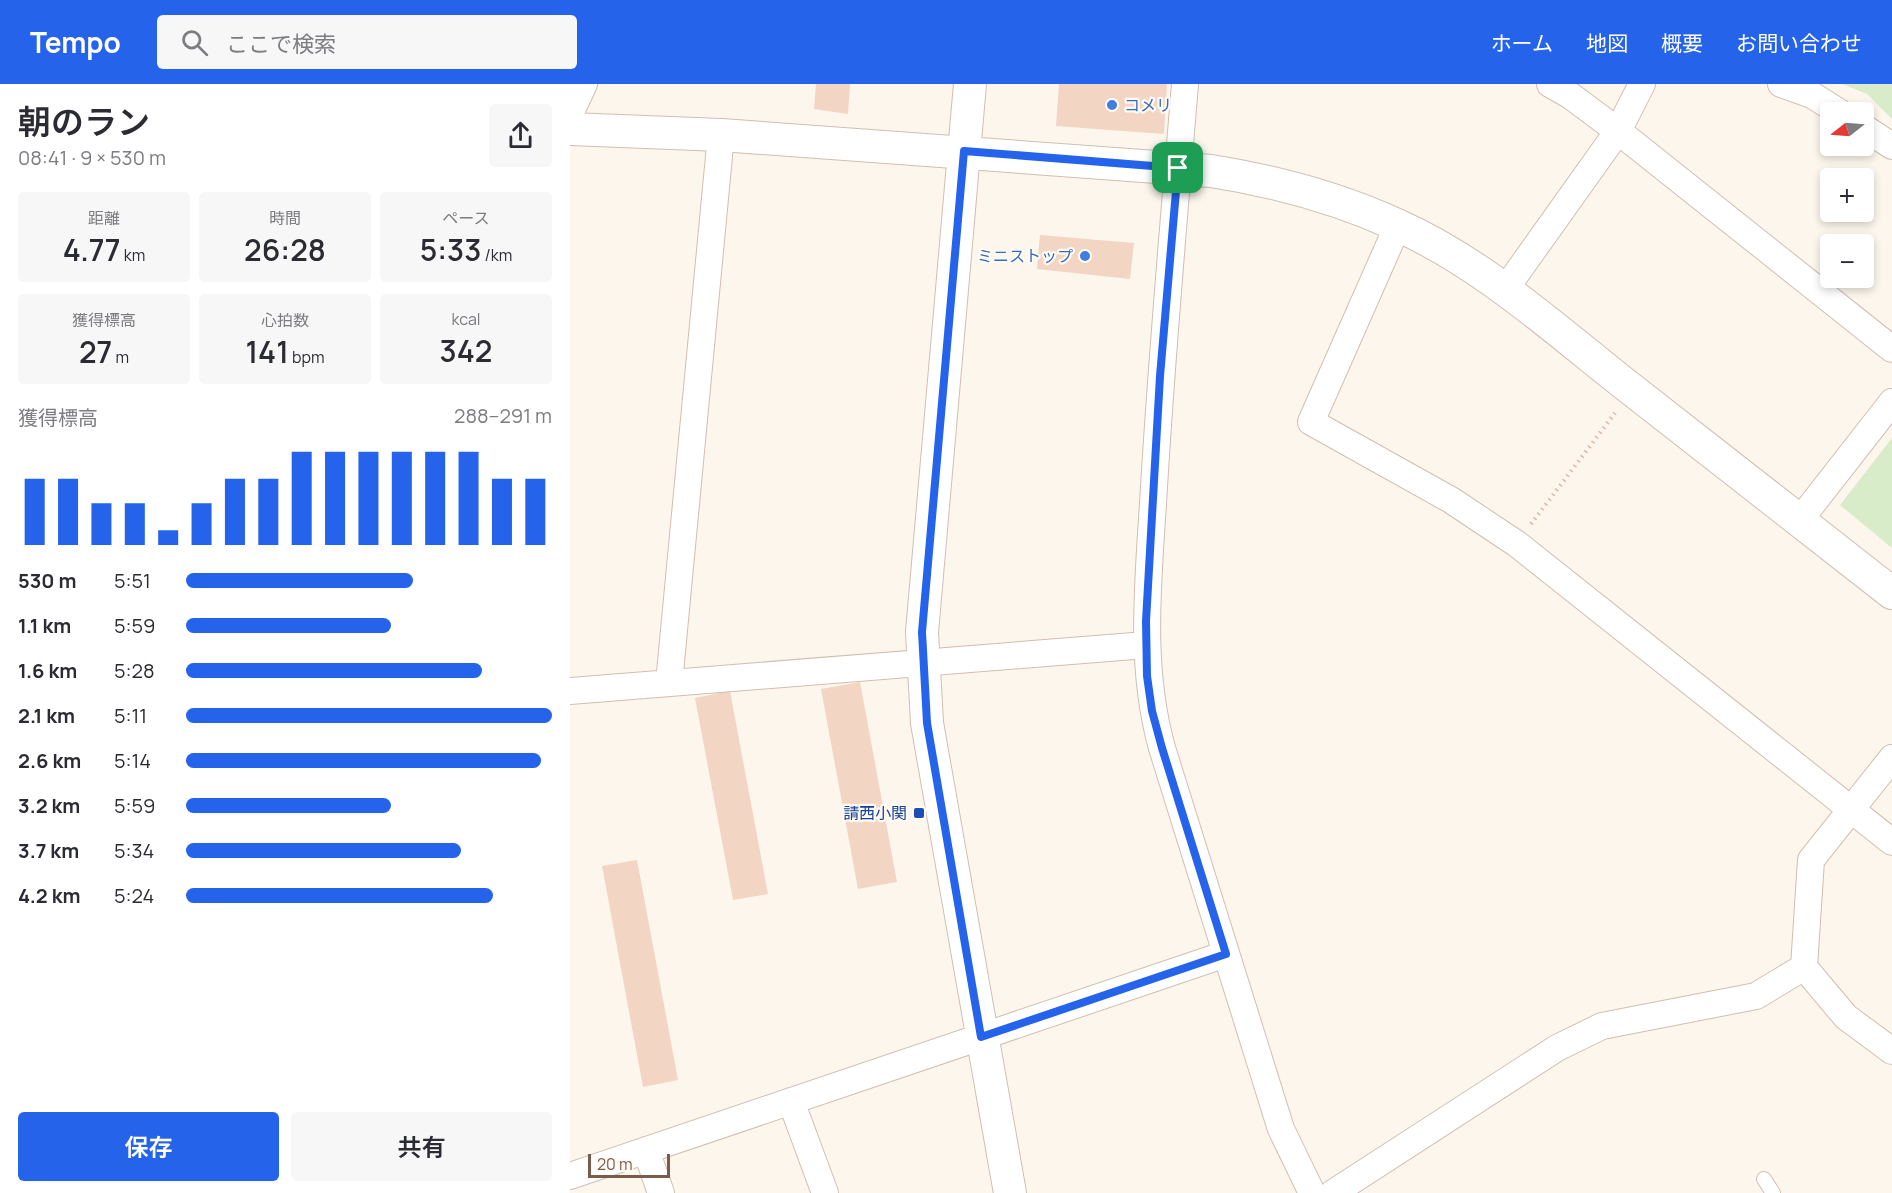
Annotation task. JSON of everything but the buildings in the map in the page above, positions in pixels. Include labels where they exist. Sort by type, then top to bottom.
[{"type":"street","points":[[570,114],[584,84]]},
{"type":"street","points":[[970,84],[922,632],[922,663],[927,723],[1010,1193]]},
{"type":"street","points":[[1185,84],[1160,376],[1146,645],[1152,711],[1281,1129],[1312,1193]]},
{"type":"street","points":[[1550,84],[1571,96],[1618,131],[1892,349]]},
{"type":"street","points":[[1504,291],[1618,131],[1642,84]]},
{"type":"street","points":[[1781,84],[1812,95],[1823,102]]},
{"type":"street","points":[[570,129],[721,135],[1178,168],[1262,179],[1315,194],[1398,225],[1470,266],[1892,593]]},
{"type":"street","points":[[669,683],[721,135]]},
{"type":"street","points":[[1874,135],[1892,146]]},
{"type":"street","points":[[1398,225],[1311,422],[1451,500],[1516,544],[1892,842]]},
{"type":"street","points":[[1799,521],[1892,402]]},
{"type":"street","points":[[570,691],[1146,645]]},
{"type":"street","points":[[1892,758],[1811,860],[1804,967],[1846,1017],[1892,1051]]},
{"type":"street","points":[[570,1176],[1226,954]]},
{"type":"street","points":[[1332,1193],[1557,1048],[1602,1026],[1756,996],[1804,967]]},
{"type":"street","points":[[791,1101],[825,1193]]},
{"type":"street","points":[[646,1150],[661,1193]]},
{"type":"lane","points":[[1764,1179],[1773,1193]]},
{"type":"path","points":[[1516,544],[1632,390]]},
{"type":"green space","points":[[1842,84],[1892,84],[1892,119],[1867,94]]},
{"type":"green space","points":[[1892,438],[1892,548],[1840,505]]},
{"type":"place","name":"コメリ","points":[[1112,105]]},
{"type":"place","name":"ミニストップ","points":[[1085,256]]},
{"type":"place","name":"請西小関","points":[[919,813]]},
{"type":"route","points":[[964,151],[1178,168],[1160,376],[1146,621],[1147,676],[1152,711],[1162,748],[1226,954],[981,1037],[927,723],[922,663],[922,632],[964,151]]}]
